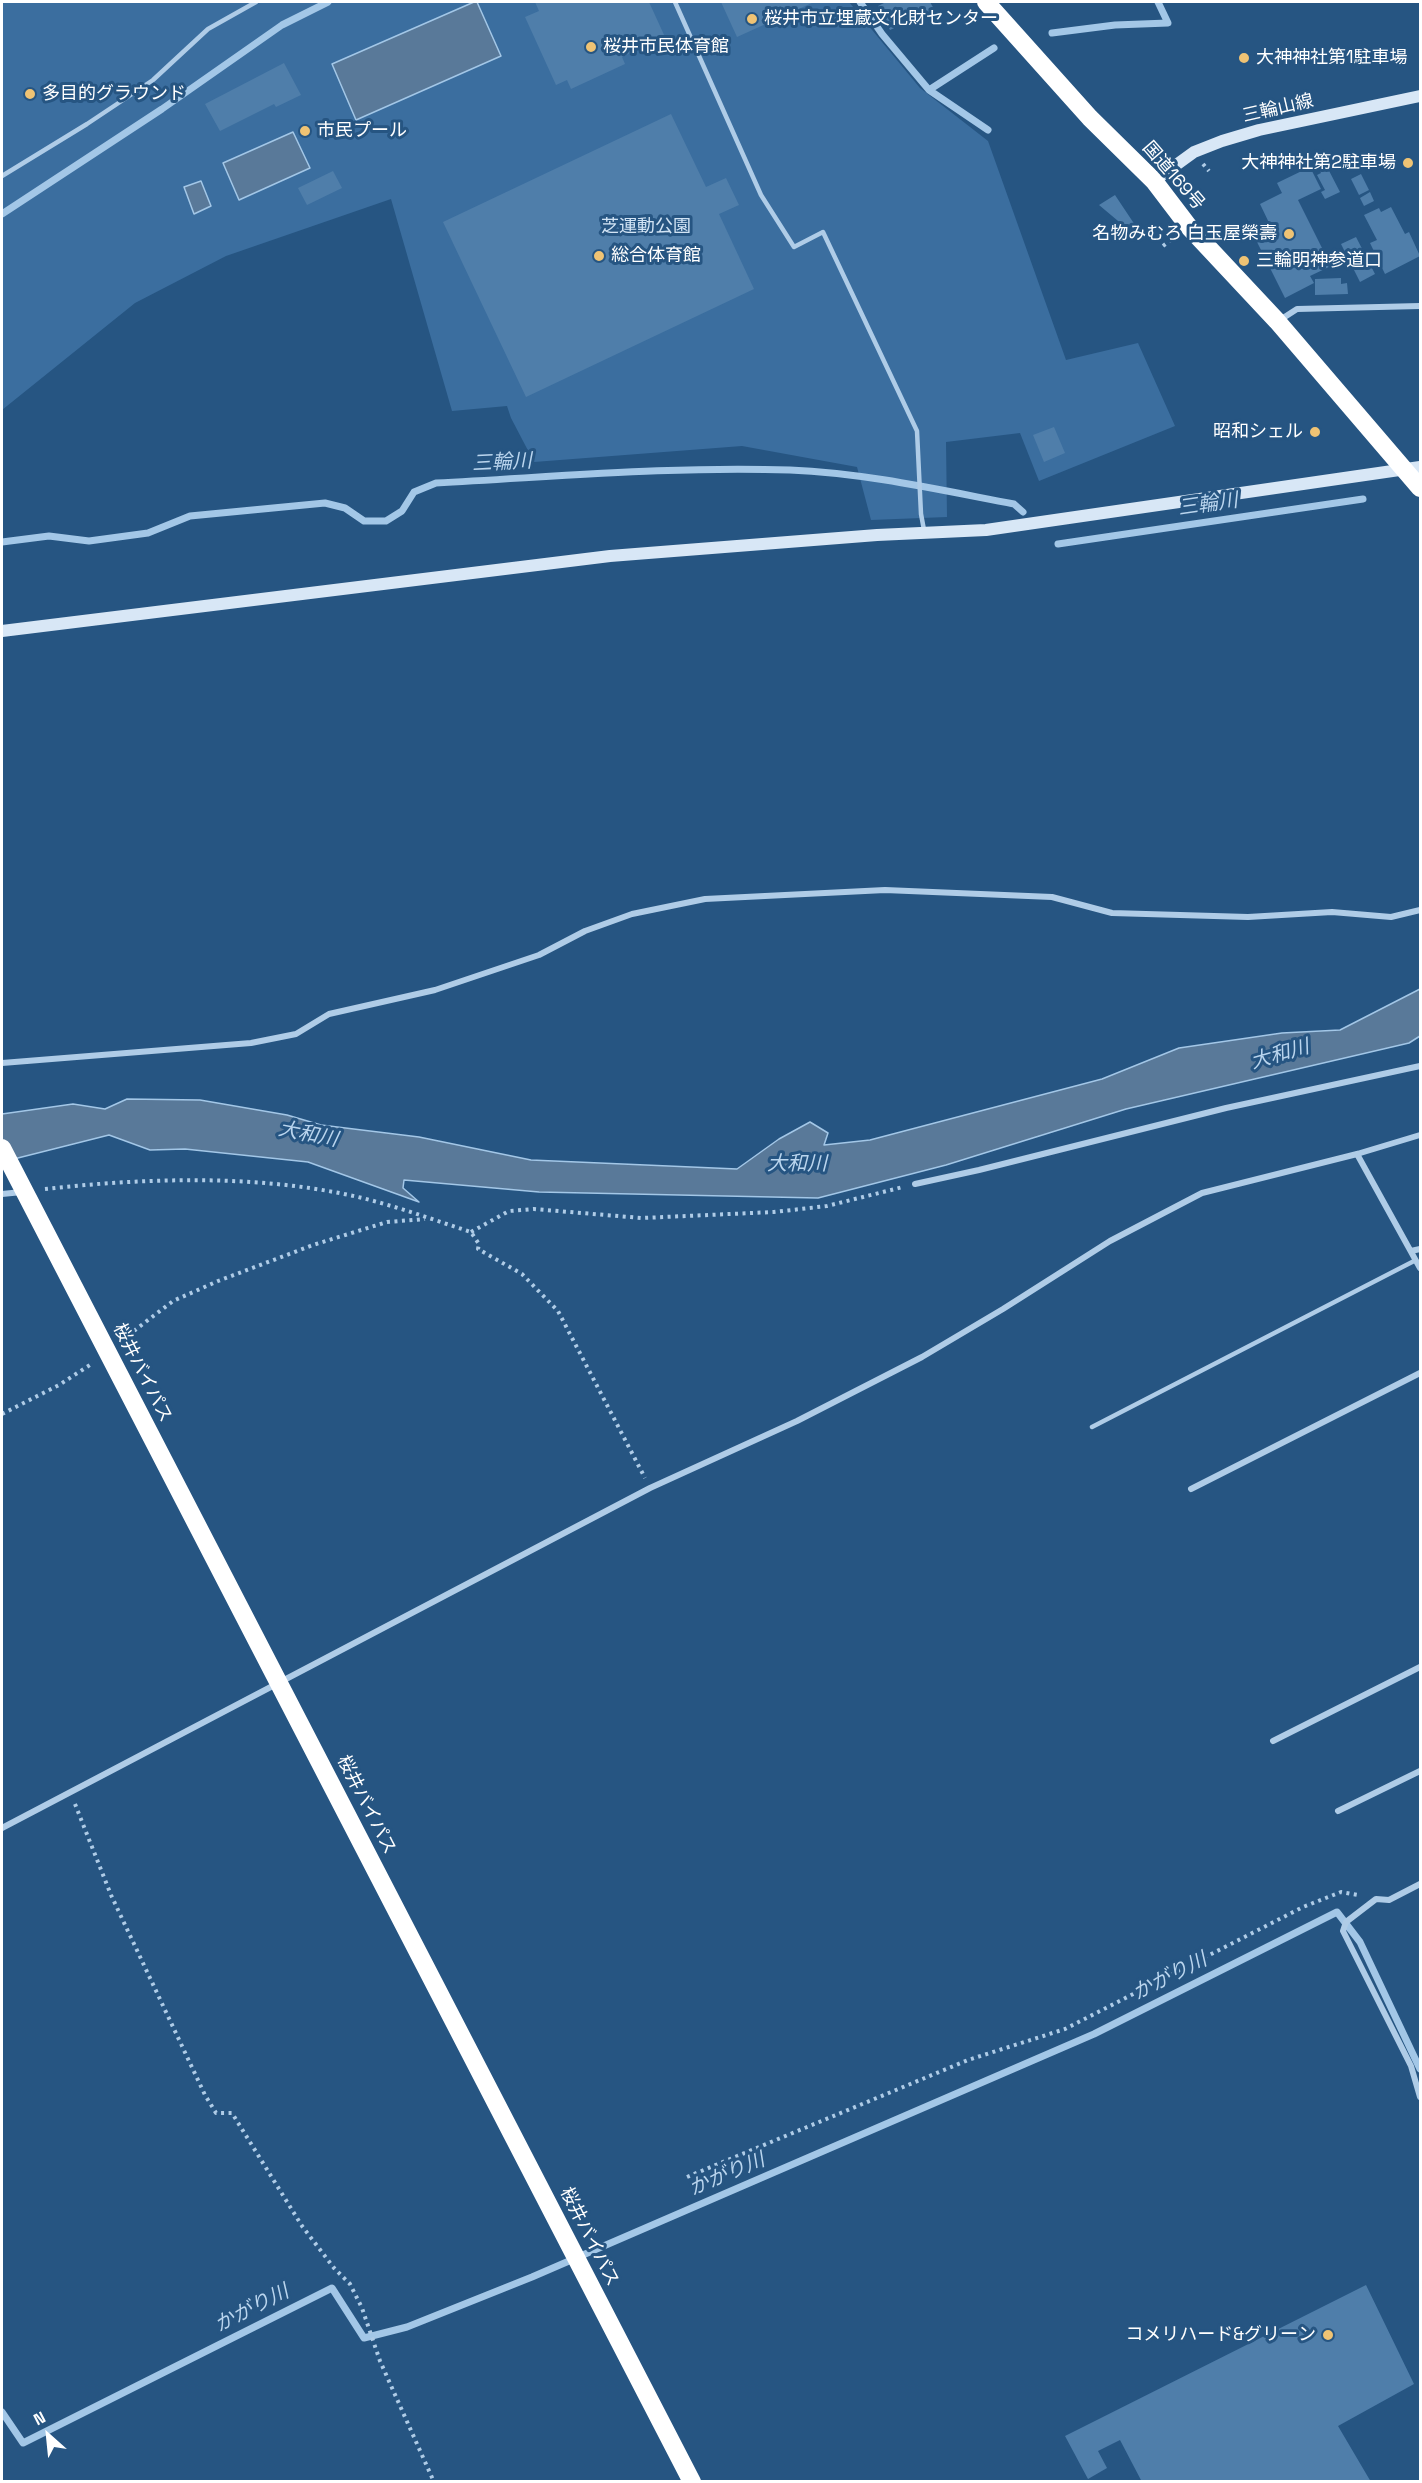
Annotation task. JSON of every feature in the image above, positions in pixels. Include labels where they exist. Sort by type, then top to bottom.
[{"type":"highway","name":"国道169号","points":[[986,2],[1090,118],[1154,181],[1189,227],[1413,469],[1420,488]]},
{"type":"highway","name":"桜井バイパス","points":[[2,1148],[692,2481]]},
{"type":"street","name":"三輪山線","points":[[1154,181],[1194,152],[1222,141],[1259,130],[1420,96]]},
{"type":"street","points":[[1277,321],[1298,309],[1420,306]]},
{"type":"street","points":[[2,631],[610,555],[876,535],[986,530],[1413,469]]},
{"type":"street","points":[[2,1063],[251,1043],[296,1034],[329,1014],[435,990],[539,955],[585,931],[632,914],[705,899],[885,890],[1052,897],[1112,914],[1248,917],[1332,912],[1391,917],[1420,910]]},
{"type":"street","points":[[915,1184],[1226,1108],[1420,1066]]},
{"type":"street","points":[[2,1828],[650,1488],[797,1421],[922,1357],[1110,1241],[1202,1193],[1357,1154],[1420,1135]]},
{"type":"street","points":[[1357,1154],[1420,1268]]},
{"type":"street","points":[[2,1194],[24,1192]]},
{"type":"street","points":[[1411,1251],[1420,1249]]},
{"type":"street","points":[[1191,1489],[1420,1373]]},
{"type":"street","points":[[1273,1742],[1420,1667]]},
{"type":"street","points":[[1338,1811],[1420,1771]]},
{"type":"street","points":[[1420,1884],[1389,1900],[1376,1899],[1346,1922],[1343,1931],[1411,2066],[1420,2097]]},
{"type":"lane","points":[[2,176],[153,80],[208,29],[256,2]]},
{"type":"lane","points":[[675,2],[761,195],[794,247],[823,232],[916,431],[921,514],[925,534]]},
{"type":"lane","points":[[1092,1427],[1416,1260]]},
{"type":"path","points":[[24,1192],[69,1187],[212,1180],[292,1187],[357,1197],[471,1232],[480,1244],[478,1249],[522,1274],[558,1311],[650,1488]]},
{"type":"path","points":[[471,1232],[509,1212],[526,1210],[642,1218],[774,1212],[827,1206],[915,1184]]},
{"type":"path","points":[[2,1414],[59,1385],[131,1335],[172,1301],[227,1277],[313,1245],[387,1222],[429,1218]]},
{"type":"path","points":[[71,1793],[111,1895],[205,2095],[216,2113],[232,2113],[302,2226],[334,2268],[350,2284],[362,2308],[380,2361],[434,2481]]},
{"type":"path","points":[[687,2177],[968,2060],[1065,2030],[1303,1907],[1341,1892],[1379,1899]]},
{"type":"green space","name":"芝運動公園","points":[[2,2],[849,2],[920,88],[988,141],[1066,360],[1138,343],[1175,426],[1039,481],[1020,433],[946,442],[947,517],[871,520],[857,467],[742,446],[534,462],[507,406],[452,411],[391,199],[226,256],[135,303],[2,410]]},
{"type":"water","points":[[477,2],[501,56],[356,120],[332,64]]},
{"type":"water","points":[[293,132],[310,168],[239,200],[223,163]]},
{"type":"water","points":[[201,181],[211,206],[194,214],[184,187]]},
{"type":"water","name":"大和川","points":[[1420,989],[1420,1036],[1409,1043],[1126,1109],[946,1165],[818,1198],[539,1192],[404,1180],[403,1188],[419,1202],[308,1162],[185,1149],[150,1150],[109,1135],[2,1162],[2,1114],[73,1104],[105,1109],[127,1099],[200,1100],[287,1115],[321,1125],[419,1137],[531,1160],[737,1169],[779,1139],[810,1122],[828,1133],[824,1145],[870,1140],[1102,1079],[1179,1048],[1282,1033],[1340,1030]]},
{"type":"building","name":"桜井市民体育館","points":[[535,2],[649,2],[665,37],[622,57],[625,64],[571,89],[567,80],[556,85],[525,17],[539,11]]},
{"type":"building","name":"桜井市立埋蔵文化財センター","points":[[721,2],[814,2],[737,37]]},
{"type":"building","points":[[886,2],[930,2],[934,9],[890,30],[878,6]]},
{"type":"building","points":[[284,63],[301,95],[276,107],[274,104],[220,131],[205,104]]},
{"type":"building","name":"総合体育館","points":[[671,114],[706,187],[726,178],[739,205],[719,214],[754,289],[526,397],[443,222]]},
{"type":"building","points":[[1324,161],[1340,192],[1325,199],[1321,192],[1325,190],[1317,175],[1321,173],[1317,165]]},
{"type":"building","name":"名物みむろ 白玉屋榮壽","points":[[1310,167],[1321,189],[1298,200],[1331,266],[1310,276],[1314,283],[1285,298],[1255,238],[1272,229],[1260,204],[1282,193],[1277,183]]},
{"type":"building","points":[[333,171],[342,188],[307,205],[298,188]]},
{"type":"building","points":[[1361,174],[1369,190],[1359,195],[1351,179]]},
{"type":"building","points":[[1370,192],[1374,201],[1364,206],[1360,198]]},
{"type":"building","points":[[1115,195],[1137,228],[1130,231],[1099,205]]},
{"type":"building","points":[[1391,207],[1405,234],[1409,232],[1420,256],[1385,274],[1370,243],[1377,240],[1364,215],[1379,208],[1381,212]]},
{"type":"building","points":[[1356,237],[1375,274],[1360,282],[1341,244]]},
{"type":"building","points":[[1341,278],[1341,284],[1347,283],[1348,294],[1315,295],[1315,279]]},
{"type":"building","points":[[1054,427],[1065,453],[1044,462],[1033,435]]},
{"type":"building","name":"コメリハード&グリーン","points":[[1366,2285],[1414,2384],[1338,2426],[1371,2482],[1142,2482],[1120,2440],[1098,2451],[1107,2468],[1088,2479],[1065,2436]]},
{"type":"waterway","points":[[2,214],[162,109],[282,25],[328,2]]},
{"type":"waterway","points":[[860,2],[882,34],[929,90],[988,130]]},
{"type":"waterway","points":[[1052,33],[1115,25],[1168,23],[1158,2]]},
{"type":"waterway","points":[[929,90],[994,48]]},
{"type":"waterway","name":"三輪川","points":[[2,542],[49,536],[89,541],[148,533],[190,516],[325,503],[345,508],[364,521],[386,521],[402,511],[414,492],[436,483],[657,471],[746,469],[846,475],[1014,504],[1023,512]]},
{"type":"waterway","name":"三輪川","points":[[1058,544],[1363,499]]},
{"type":"waterway","name":"かがり川","points":[[2,2412],[23,2443],[332,2288],[364,2338],[407,2327],[532,2277],[1094,2034],[1337,1912],[1360,1942],[1420,2069]]},
{"type":"place","name":"桜井市立埋蔵文化財センター","points":[[752,19]]},
{"type":"place","name":"桜井市民体育館","points":[[591,47]]},
{"type":"place","name":"大神神社第1駐車場","points":[[1244,58]]},
{"type":"place","name":"多目的グラウンド","points":[[30,94]]},
{"type":"place","name":"市民プール","points":[[305,131]]},
{"type":"place","name":"大神神社第2駐車場","points":[[1408,163]]},
{"type":"place","name":"名物みむろ 白玉屋榮壽","points":[[1289,234]]},
{"type":"place","name":"総合体育館","points":[[599,256]]},
{"type":"place","name":"三輪明神参道口","points":[[1244,261]]},
{"type":"place","name":"昭和シェル","points":[[1315,432]]},
{"type":"place","name":"コメリハード&グリーン","points":[[1328,2335]]}]
